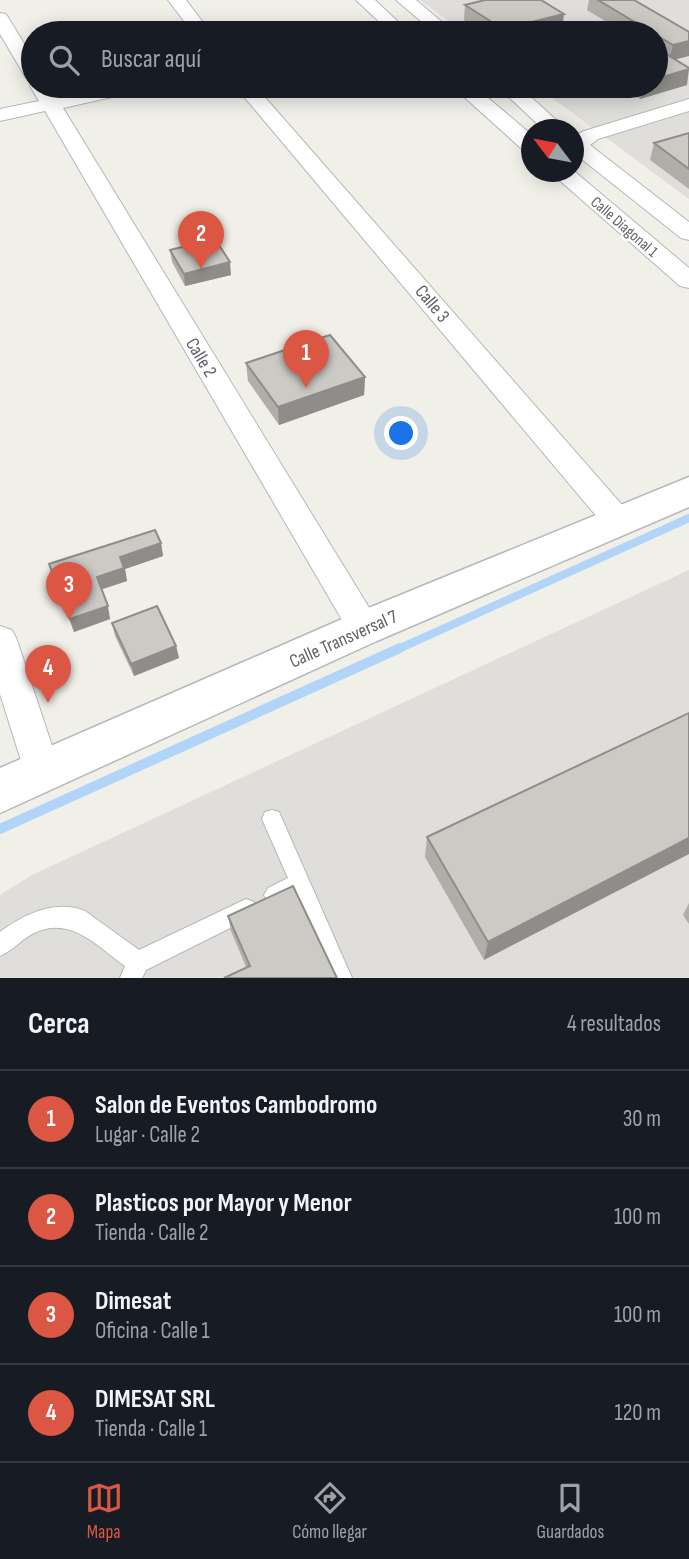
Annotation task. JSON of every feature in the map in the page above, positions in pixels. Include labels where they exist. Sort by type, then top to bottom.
[{"type":"street","points":[[177,0],[193,21]]},
{"type":"street","points":[[365,0],[384,21]]},
{"type":"street","points":[[405,0],[431,21]]},
{"type":"street","points":[[0,18],[21,54]]},
{"type":"street","points":[[0,115],[39,98]]},
{"type":"street","name":"Calle 2","points":[[48,98],[364,628]]},
{"type":"street","name":"Calle 3","points":[[255,98],[618,522]]},
{"type":"street","points":[[476,98],[521,137]]},
{"type":"street","points":[[520,98],[544,119]]},
{"type":"street","points":[[584,139],[689,105]]},
{"type":"street","name":"Calle Diagonal 1","points":[[584,152],[689,233]]},
{"type":"street","name":"Calle Diagonal 1","points":[[573,182],[689,281]]},
{"type":"street","name":"Calle Transversal 7","points":[[0,791],[364,628],[689,491]]},
{"type":"street","points":[[0,640],[43,773]]},
{"type":"lane","points":[[272,819],[341,978]]},
{"type":"lane","points":[[0,945],[27,925],[50,918],[77,918],[135,970],[301,883]]},
{"type":"shaded area","points":[[420,0],[689,0],[689,199],[552,98],[668,98],[668,21],[449,21]]},
{"type":"shaded area","points":[[689,570],[689,978],[0,978],[0,895],[32,875]]},
{"type":"building","points":[[485,0],[541,0],[564,14],[536,21],[490,21],[465,5]]},
{"type":"building","points":[[598,0],[634,0],[689,32],[689,41],[673,45],[668,42],[668,21],[633,21]]},
{"type":"building","points":[[668,55],[689,68],[668,75]]},
{"type":"building","points":[[689,133],[689,169],[654,143]]},
{"type":"building","points":[[215,239],[230,262],[184,274],[170,250]]},
{"type":"building","points":[[330,335],[365,377],[278,407],[246,363]]},
{"type":"building","points":[[155,530],[161,543],[120,557],[124,568],[97,577],[108,606],[70,619],[49,564]]},
{"type":"building","points":[[157,606],[176,646],[131,664],[112,623]]},
{"type":"building","points":[[689,713],[689,838],[488,942],[427,837]]},
{"type":"building","points":[[293,886],[337,978],[224,978],[250,966],[228,916]]},
{"type":"waterway","points":[[396,650],[689,518]]},
{"type":"waterway","points":[[0,829],[400,648]]},
{"type":"place","name":"Plasticos por Mayor y Menor","points":[[201,269]]},
{"type":"place","name":"Salon de Eventos Cambodromo","points":[[306,388]]},
{"type":"place","name":"Dimesat","points":[[69,620]]},
{"type":"place","name":"DIMESAT SRL","points":[[48,703]]}]
